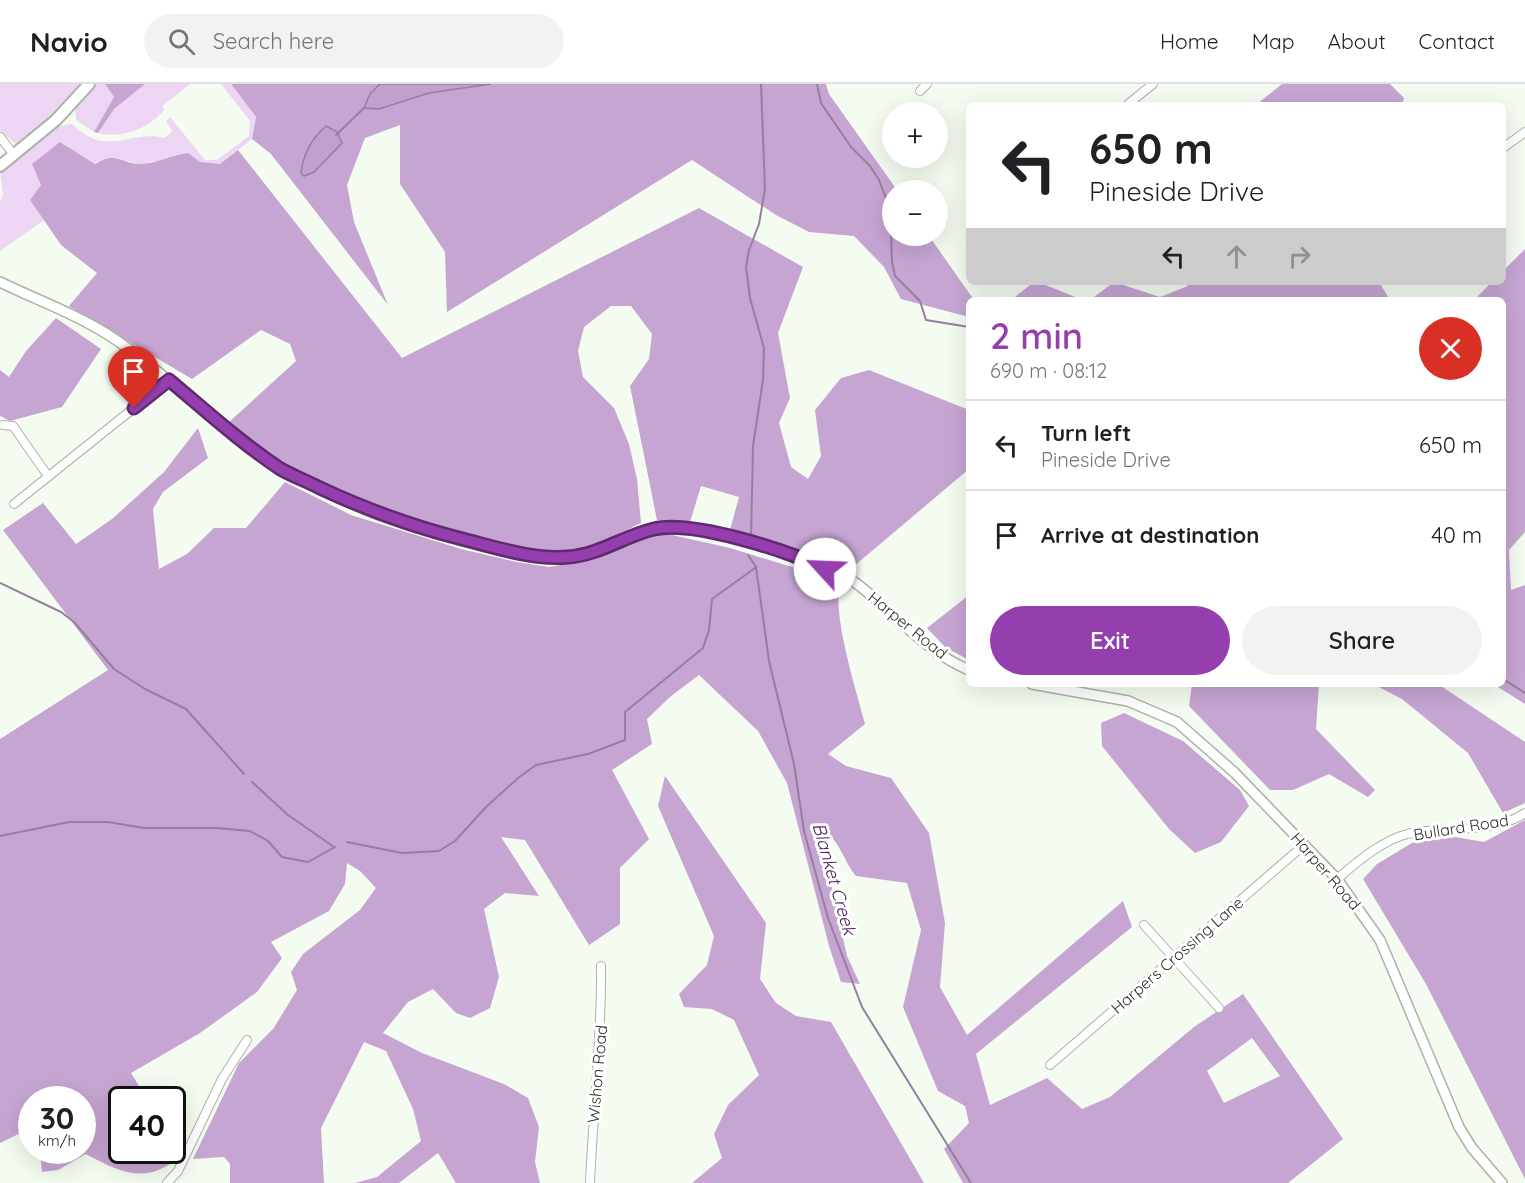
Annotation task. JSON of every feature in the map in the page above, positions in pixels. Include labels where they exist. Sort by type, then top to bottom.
[{"type":"main road","points":[[0,166],[56,120],[89,84]]},
{"type":"street","points":[[920,91],[927,84]]},
{"type":"street","points":[[1131,102],[1152,84]]},
{"type":"street","points":[[1506,146],[1525,132]]},
{"type":"street","points":[[0,137],[14,155]]},
{"type":"street","name":"Harper Road","points":[[0,282],[90,324],[126,347],[240,440],[281,469],[365,509],[465,540],[546,557],[567,558],[590,554],[655,528],[674,527],[693,529],[760,546],[804,559],[853,581],[927,644],[966,668]]},
{"type":"street","points":[[14,504],[169,380]]},
{"type":"street","points":[[3,425],[13,426],[48,476]]},
{"type":"street","name":"Harper Road","points":[[1049,687],[1128,701],[1177,722],[1227,766],[1337,879],[1361,910],[1385,950],[1459,1127],[1472,1148],[1502,1183]]},
{"type":"street","name":"Bullard Road","points":[[1337,879],[1381,846],[1407,835],[1493,825],[1515,819],[1525,813]]},
{"type":"street","name":"Harpers Crossing Lane","points":[[1050,1065],[1304,845]]},
{"type":"street","points":[[1144,924],[1219,1008]]},
{"type":"street","name":"Wishon Road","points":[[590,1183],[593,1109],[602,1028],[601,966]]},
{"type":"street","points":[[167,1183],[178,1171],[222,1078],[247,1040]]},
{"type":"shaded area","points":[[0,84],[84,84],[52,118],[17,145],[0,131]]},
{"type":"shaded area","points":[[94,84],[105,84],[114,97],[94,132],[76,120],[75,108]]},
{"type":"shaded area","points":[[105,84],[145,84],[114,109],[98,133],[94,132],[114,97]]},
{"type":"shaded area","points":[[145,84],[190,84],[162,106],[164,110],[158,117],[142,127],[116,135],[98,133],[114,109]]},
{"type":"shaded area","points":[[221,84],[231,84],[256,117],[252,139],[220,164],[152,161],[143,165],[117,158],[99,161],[41,185],[30,200],[44,220],[0,251],[0,202],[3,195],[0,171],[55,127],[72,124],[96,140],[118,141],[152,136],[165,138],[172,131],[166,121],[170,117],[205,160],[217,160],[249,136],[250,121]]},
{"type":"shaded area","points":[[231,84],[380,84],[370,94],[364,108],[379,109],[429,93],[491,84],[826,84],[829,94],[890,180],[882,180],[882,246],[936,246],[972,297],[966,297],[966,316],[901,299],[884,267],[854,236],[809,232],[776,215],[692,160],[447,312],[445,252],[400,184],[400,125],[365,138],[347,185],[354,222],[388,305],[271,154],[252,139],[256,117]]},
{"type":"shaded area","points":[[380,84],[491,84],[429,93],[379,109],[364,108],[370,94]]},
{"type":"shaded area","points":[[1282,84],[1390,84],[1404,98],[1403,102],[1260,102]]},
{"type":"shaded area","points":[[326,126],[337,132],[342,143],[314,172],[304,176],[301,173],[306,153],[312,141]]},
{"type":"shaded area","points":[[60,142],[95,164],[115,158],[135,164],[146,164],[188,153],[200,162],[220,164],[238,150],[402,358],[699,208],[803,267],[778,333],[790,398],[779,423],[791,467],[808,479],[821,456],[815,410],[841,378],[869,370],[966,409],[966,472],[847,572],[819,559],[730,530],[739,497],[701,486],[690,522],[657,520],[630,386],[649,359],[652,334],[631,306],[611,306],[584,327],[578,351],[583,377],[614,408],[629,444],[637,479],[641,523],[590,547],[560,554],[535,551],[421,522],[320,482],[258,446],[228,423],[296,361],[290,344],[261,330],[192,379],[69,306],[97,273],[61,245],[30,200],[41,185],[32,164]]},
{"type":"shaded area","points":[[1525,249],[1525,532],[1509,550],[1511,590],[1525,585],[1525,704],[1498,687],[1506,687],[1506,297],[1477,297],[1489,285],[1506,285],[1506,268]]},
{"type":"shaded area","points":[[1030,285],[1046,285],[1076,297],[1015,297]]},
{"type":"shaded area","points":[[1110,285],[1123,285],[1160,297],[1094,297]]},
{"type":"shaded area","points":[[1187,285],[1381,285],[1388,297],[1160,297]]},
{"type":"shaded area","points":[[56,318],[101,349],[62,407],[10,421],[0,416],[0,370],[9,377],[26,351]]},
{"type":"shaded area","points":[[198,428],[208,458],[163,492],[153,509],[159,569],[187,554],[214,528],[246,528],[285,482],[351,515],[461,549],[517,562],[549,567],[592,560],[631,542],[663,533],[730,548],[841,582],[839,611],[842,631],[865,724],[828,754],[846,766],[891,778],[929,833],[945,923],[940,987],[967,1035],[1123,901],[1132,927],[976,1054],[990,1105],[1047,1078],[1082,1109],[1110,1097],[1194,1027],[1243,994],[1343,1139],[1288,1183],[963,1183],[944,1149],[969,1123],[965,1106],[938,1091],[903,1007],[921,930],[907,883],[856,876],[838,845],[824,831],[823,849],[847,956],[860,984],[841,982],[829,946],[787,783],[758,731],[699,675],[671,696],[647,719],[652,744],[612,770],[649,839],[620,868],[620,924],[589,945],[525,840],[501,837],[539,896],[505,893],[484,909],[499,977],[490,1008],[470,1018],[456,1013],[433,989],[408,1002],[383,1033],[422,1053],[504,1084],[528,1098],[539,1127],[535,1162],[540,1183],[456,1183],[438,1153],[399,1183],[355,1183],[377,1177],[421,1141],[413,1109],[386,1051],[364,1042],[321,1128],[324,1183],[230,1183],[230,1164],[224,1157],[193,1159],[239,1063],[273,1029],[297,990],[291,972],[303,954],[360,910],[376,888],[360,871],[347,863],[345,884],[329,911],[271,942],[282,958],[257,992],[200,1033],[131,1073],[139,1086],[108,1086],[108,1164],[169,1165],[147,1173],[136,1173],[125,1171],[96,1160],[96,1086],[18,1086],[18,1134],[0,1143],[0,739],[108,670],[3,530],[43,503],[76,544],[112,519],[164,472]],"holes":[[[1252,1038],[1280,1076],[1224,1103],[1207,1071]]]},
{"type":"shaded area","points":[[966,597],[966,658],[945,647],[927,628]]},
{"type":"shaded area","points":[[1192,687],[1319,687],[1316,729],[1375,790],[1368,797],[1329,774],[1293,790],[1270,790],[1189,706]]},
{"type":"shaded area","points":[[1379,687],[1442,687],[1525,742],[1525,803],[1503,813],[1468,753],[1402,699]]},
{"type":"shaded area","points":[[1124,713],[1183,741],[1240,790],[1249,806],[1221,842],[1195,853],[1169,829],[1102,746],[1101,723]]},
{"type":"shaded area","points":[[665,776],[766,923],[760,979],[776,1003],[796,1016],[831,1022],[924,1183],[692,1183],[722,1158],[714,1134],[728,1105],[759,1075],[734,1020],[712,1009],[684,1007],[679,994],[707,965],[714,936],[658,806]]},
{"type":"shaded area","points":[[1525,820],[1525,1179],[1426,984],[1363,879],[1377,864],[1412,843],[1455,837],[1484,842]]},
{"type":"shaded area","points":[[41,1164],[68,1164],[58,1170],[42,1172]]},
{"type":"waterway","name":"Blanket Creek","points":[[751,539],[753,446],[763,380],[764,348],[750,298],[746,267],[749,250],[759,224],[765,189],[761,84]]},
{"type":"waterway","points":[[817,84],[821,103],[851,147],[870,166],[879,180],[890,209],[892,262],[895,276],[920,301],[926,320],[966,327]]},
{"type":"waterway","points":[[336,135],[364,108]]},
{"type":"waterway","name":"Blanket Creek","points":[[748,555],[756,567],[769,661],[794,764],[804,831],[828,918],[862,1007],[971,1183]]},
{"type":"waterway","points":[[347,842],[402,853],[439,851],[455,841],[485,808],[536,765],[588,754],[625,740],[625,712],[703,648],[709,630],[712,599],[755,568]]},
{"type":"waterway","points":[[0,583],[61,612],[74,622],[114,669],[145,689],[186,709],[244,774]]},
{"type":"waterway","points":[[1506,681],[1525,693]]},
{"type":"waterway","points":[[252,782],[288,815],[334,847]]},
{"type":"waterway","points":[[0,836],[69,822],[108,822],[144,828],[217,828],[250,831],[268,841],[282,857],[308,862],[335,847]]},
{"type":"route","points":[[134,408],[169,380],[240,440],[281,469],[365,509],[404,523],[499,549],[567,558],[590,554],[655,528],[674,527],[693,529],[760,546],[804,559],[825,569]]}]
